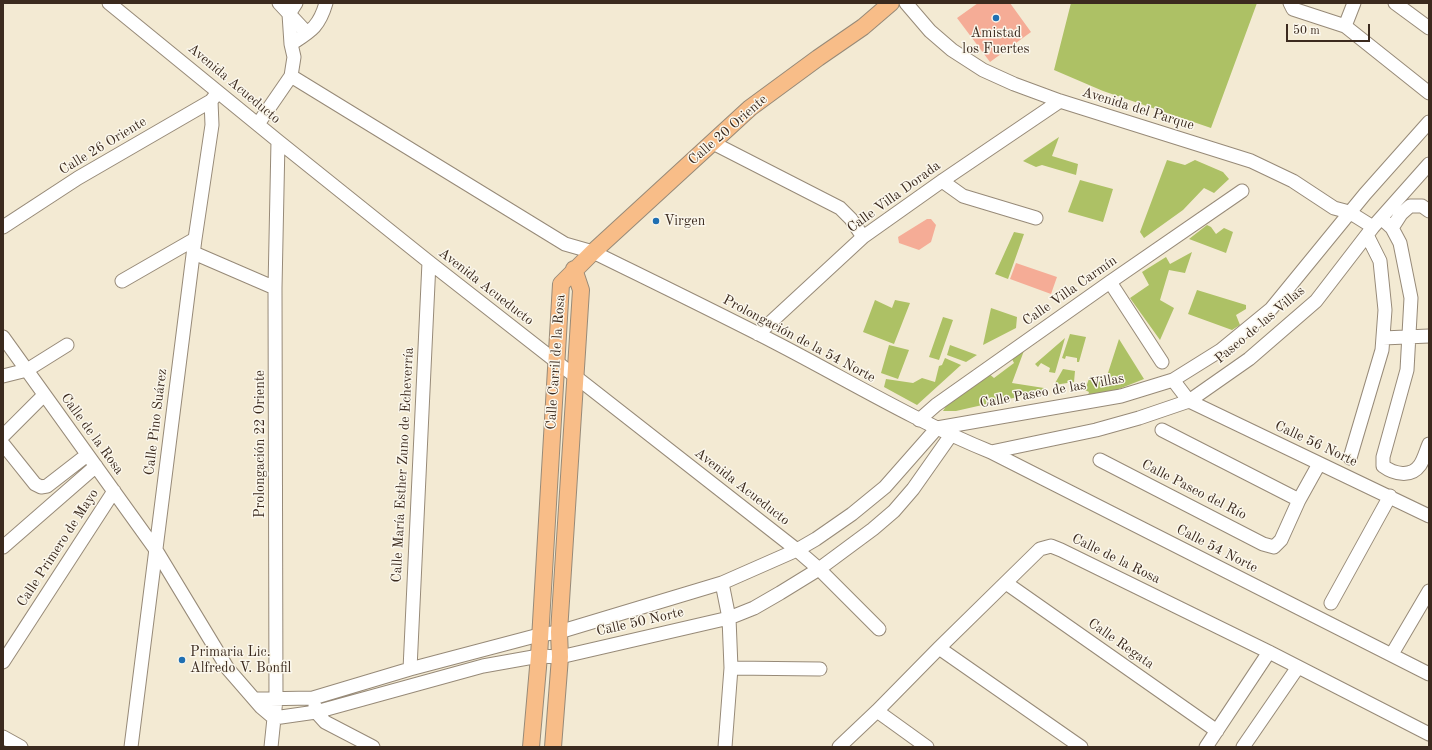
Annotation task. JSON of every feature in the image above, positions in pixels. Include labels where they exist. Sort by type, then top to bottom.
[{"type":"main road","name":"Calle 20 Oriente","points":[[574,269],[750,108],[863,27],[891,3]]},
{"type":"main road","name":"Calle Carril de la Rosa","points":[[531,747],[539,656],[560,284],[574,269],[581,290],[559,632],[560,657],[553,747]]},
{"type":"street","name":"Avenida Acueducto","points":[[109,3],[215,97],[258,124],[278,142],[429,262],[797,550],[819,569],[879,629]]},
{"type":"street","points":[[279,3],[292,8],[307,33]]},
{"type":"street","points":[[291,44],[315,26],[322,16],[326,3]]},
{"type":"street","name":"Avenida del Parque","points":[[906,3],[930,31],[952,50],[982,70],[1060,101],[1250,162],[1293,181],[1334,208],[1349,212],[1374,227],[1392,228]]},
{"type":"street","points":[[1290,3],[1293,9],[1345,26],[1429,93]]},
{"type":"street","points":[[1345,26],[1354,3]]},
{"type":"street","points":[[1395,3],[1429,28]]},
{"type":"street","points":[[258,124],[291,76],[294,57],[291,44],[292,8]]},
{"type":"street","name":"Prolongación de la 54 Norte","points":[[291,76],[565,244],[593,252],[758,334],[919,420],[991,452]]},
{"type":"street","name":"Calle 26 Oriente","points":[[3,227],[78,178],[215,97]]},
{"type":"street","name":"Calle Pino Suárez","points":[[131,747],[215,97]]},
{"type":"street","name":"Calle Villa Dorada","points":[[758,334],[863,237],[942,181],[1060,101]]},
{"type":"street","points":[[1349,212],[1429,122]]},
{"type":"street","name":"Prolongación 22 Oriente","points":[[271,747],[276,699],[275,288],[278,142]]},
{"type":"street","points":[[713,143],[840,208],[851,219],[863,237]]},
{"type":"street","points":[[1350,458],[1382,350],[1385,310],[1380,261],[1374,227],[1429,164]]},
{"type":"street","points":[[942,181],[963,196],[1036,218]]},
{"type":"street","name":"Calle Villa Carmín","points":[[919,420],[936,405],[1242,191]]},
{"type":"street","points":[[1429,211],[1422,206],[1410,206],[1401,214],[1392,228],[1400,243],[1411,298],[1407,370],[1383,457],[1383,466],[1389,470],[1401,474],[1410,472],[1419,466],[1429,444]]},
{"type":"street","name":"Paseo de las Villas","points":[[1173,380],[1221,350],[1272,309],[1349,212]]},
{"type":"street","name":"Paseo de las Villas","points":[[991,452],[1103,428],[1139,418],[1189,401],[1249,359],[1316,301],[1374,227]]},
{"type":"street","points":[[122,281],[196,239]]},
{"type":"street","points":[[194,253],[275,288]]},
{"type":"street","name":"Calle María Esther Zuno de Echeverría","points":[[410,669],[429,262]]},
{"type":"street","points":[[1110,282],[1162,362]]},
{"type":"street","points":[[1383,338],[1429,336]]},
{"type":"street","name":"Calle de la Rosa","points":[[3,337],[156,550],[228,669],[256,699],[261,707],[274,718]]},
{"type":"street","points":[[3,376],[27,370],[67,346]]},
{"type":"street","points":[[1173,380],[1189,401]]},
{"type":"street","name":"Calle Paseo de las Villas","points":[[937,428],[1121,396],[1173,380]]},
{"type":"street","points":[[3,436],[44,395]]},
{"type":"street","name":"Calle 56 Norte","points":[[1189,401],[1319,464],[1428,514]]},
{"type":"street","name":"Calle 50 Norte","points":[[256,699],[313,698],[410,669],[539,635],[559,632],[722,583],[797,550],[816,539],[852,514],[885,487],[937,428]]},
{"type":"street","points":[[1162,430],[1300,500],[1319,464]]},
{"type":"street","name":"Calle 50 Norte","points":[[274,718],[316,712],[483,666],[539,656],[560,657],[729,618],[754,608],[819,569],[873,530],[894,511],[913,489],[951,435]]},
{"type":"street","points":[[3,444],[35,484],[41,487],[47,486],[87,455]]},
{"type":"street","name":"Calle 54 Norte","points":[[991,452],[1429,674]]},
{"type":"street","name":"Calle Paseo del Río","points":[[1100,460],[1263,544],[1274,546],[1281,540],[1300,500]]},
{"type":"street","points":[[3,547],[96,466]]},
{"type":"street","name":"Calle Primero de Mayo","points":[[3,662],[114,491]]},
{"type":"street","points":[[1331,603],[1390,496]]},
{"type":"street","name":"Calle de la Rosa","points":[[839,747],[1040,549],[1051,546],[1269,652],[1429,734]]},
{"type":"street","points":[[722,583],[729,618],[731,668],[724,747]]},
{"type":"street","name":"Calle Regata","points":[[1006,583],[1217,731]]},
{"type":"street","points":[[1392,654],[1429,591]]},
{"type":"street","points":[[939,648],[1081,747]]},
{"type":"street","points":[[1206,747],[1269,652]]},
{"type":"street","points":[[1244,746],[1298,667]]},
{"type":"street","points":[[731,668],[820,669]]},
{"type":"street","points":[[313,698],[316,712],[326,722],[373,747]]},
{"type":"street","points":[[877,711],[927,747]]},
{"type":"street","points":[[3,737],[21,747]]},
{"type":"green space","points":[[1071,3],[1257,3],[1211,128],[1103,91],[1054,70]]},
{"type":"green space","points":[[1059,137],[1052,156],[1078,164],[1076,175],[1042,165],[1036,167],[1023,161]]},
{"type":"green space","points":[[1167,160],[1185,165],[1195,160],[1223,172],[1229,179],[1214,193],[1204,188],[1183,210],[1144,238],[1140,232]]},
{"type":"green space","points":[[1080,180],[1113,189],[1103,222],[1068,212]]},
{"type":"green space","points":[[1207,225],[1211,227],[1216,234],[1224,228],[1233,232],[1226,253],[1189,239]]},
{"type":"green space","points":[[1014,232],[1024,234],[1008,279],[995,274]]},
{"type":"green space","points":[[1192,252],[1185,273],[1169,270],[1160,300],[1174,308],[1160,340],[1130,298],[1149,285],[1142,272],[1166,257],[1170,264]]},
{"type":"green space","points":[[1197,290],[1246,305],[1246,309],[1236,315],[1240,325],[1232,330],[1188,314]]},
{"type":"green space","points":[[875,300],[892,308],[895,300],[910,303],[894,344],[863,332]]},
{"type":"green space","points":[[991,308],[1017,317],[1016,328],[983,345]]},
{"type":"green space","points":[[943,317],[953,320],[939,360],[929,357]]},
{"type":"green space","points":[[1070,334],[1086,337],[1079,362],[1077,362],[1077,358],[1066,356],[1065,359],[1062,358]]},
{"type":"green space","points":[[1065,338],[1055,373],[1049,372],[1050,368],[1041,363],[1038,367],[1035,364]]},
{"type":"green space","points":[[1119,339],[1144,379],[1091,400],[1087,399],[1089,392],[1085,390],[1090,376],[1107,376]]},
{"type":"green space","points":[[889,345],[909,350],[898,379],[881,373]]},
{"type":"green space","points":[[950,345],[977,355],[966,362],[947,355]]},
{"type":"green space","points":[[1025,348],[1012,383],[1044,388],[1044,391],[956,411],[943,411],[959,385],[987,372],[994,378],[1014,363],[1011,357]]},
{"type":"green space","points":[[945,358],[961,365],[917,405],[884,387],[886,379],[913,383],[922,378],[935,382],[939,366],[942,365]]},
{"type":"green space","points":[[1063,369],[1075,371],[1074,382],[1054,385]]},
{"type":"building","points":[[978,3],[1010,3],[1031,32],[990,62],[957,18]]},
{"type":"building","points":[[927,219],[931,219],[936,225],[931,242],[919,250],[899,243],[898,237]]},
{"type":"building","points":[[1016,263],[1057,277],[1051,294],[1010,279]]},
{"type":"place","name":"Amistad los Fuertes","points":[[996,18]]},
{"type":"place","name":"Virgen","points":[[656,221]]},
{"type":"place","name":"Primaria Lic. Alfredo V. Bonfil","points":[[182,660]]}]
